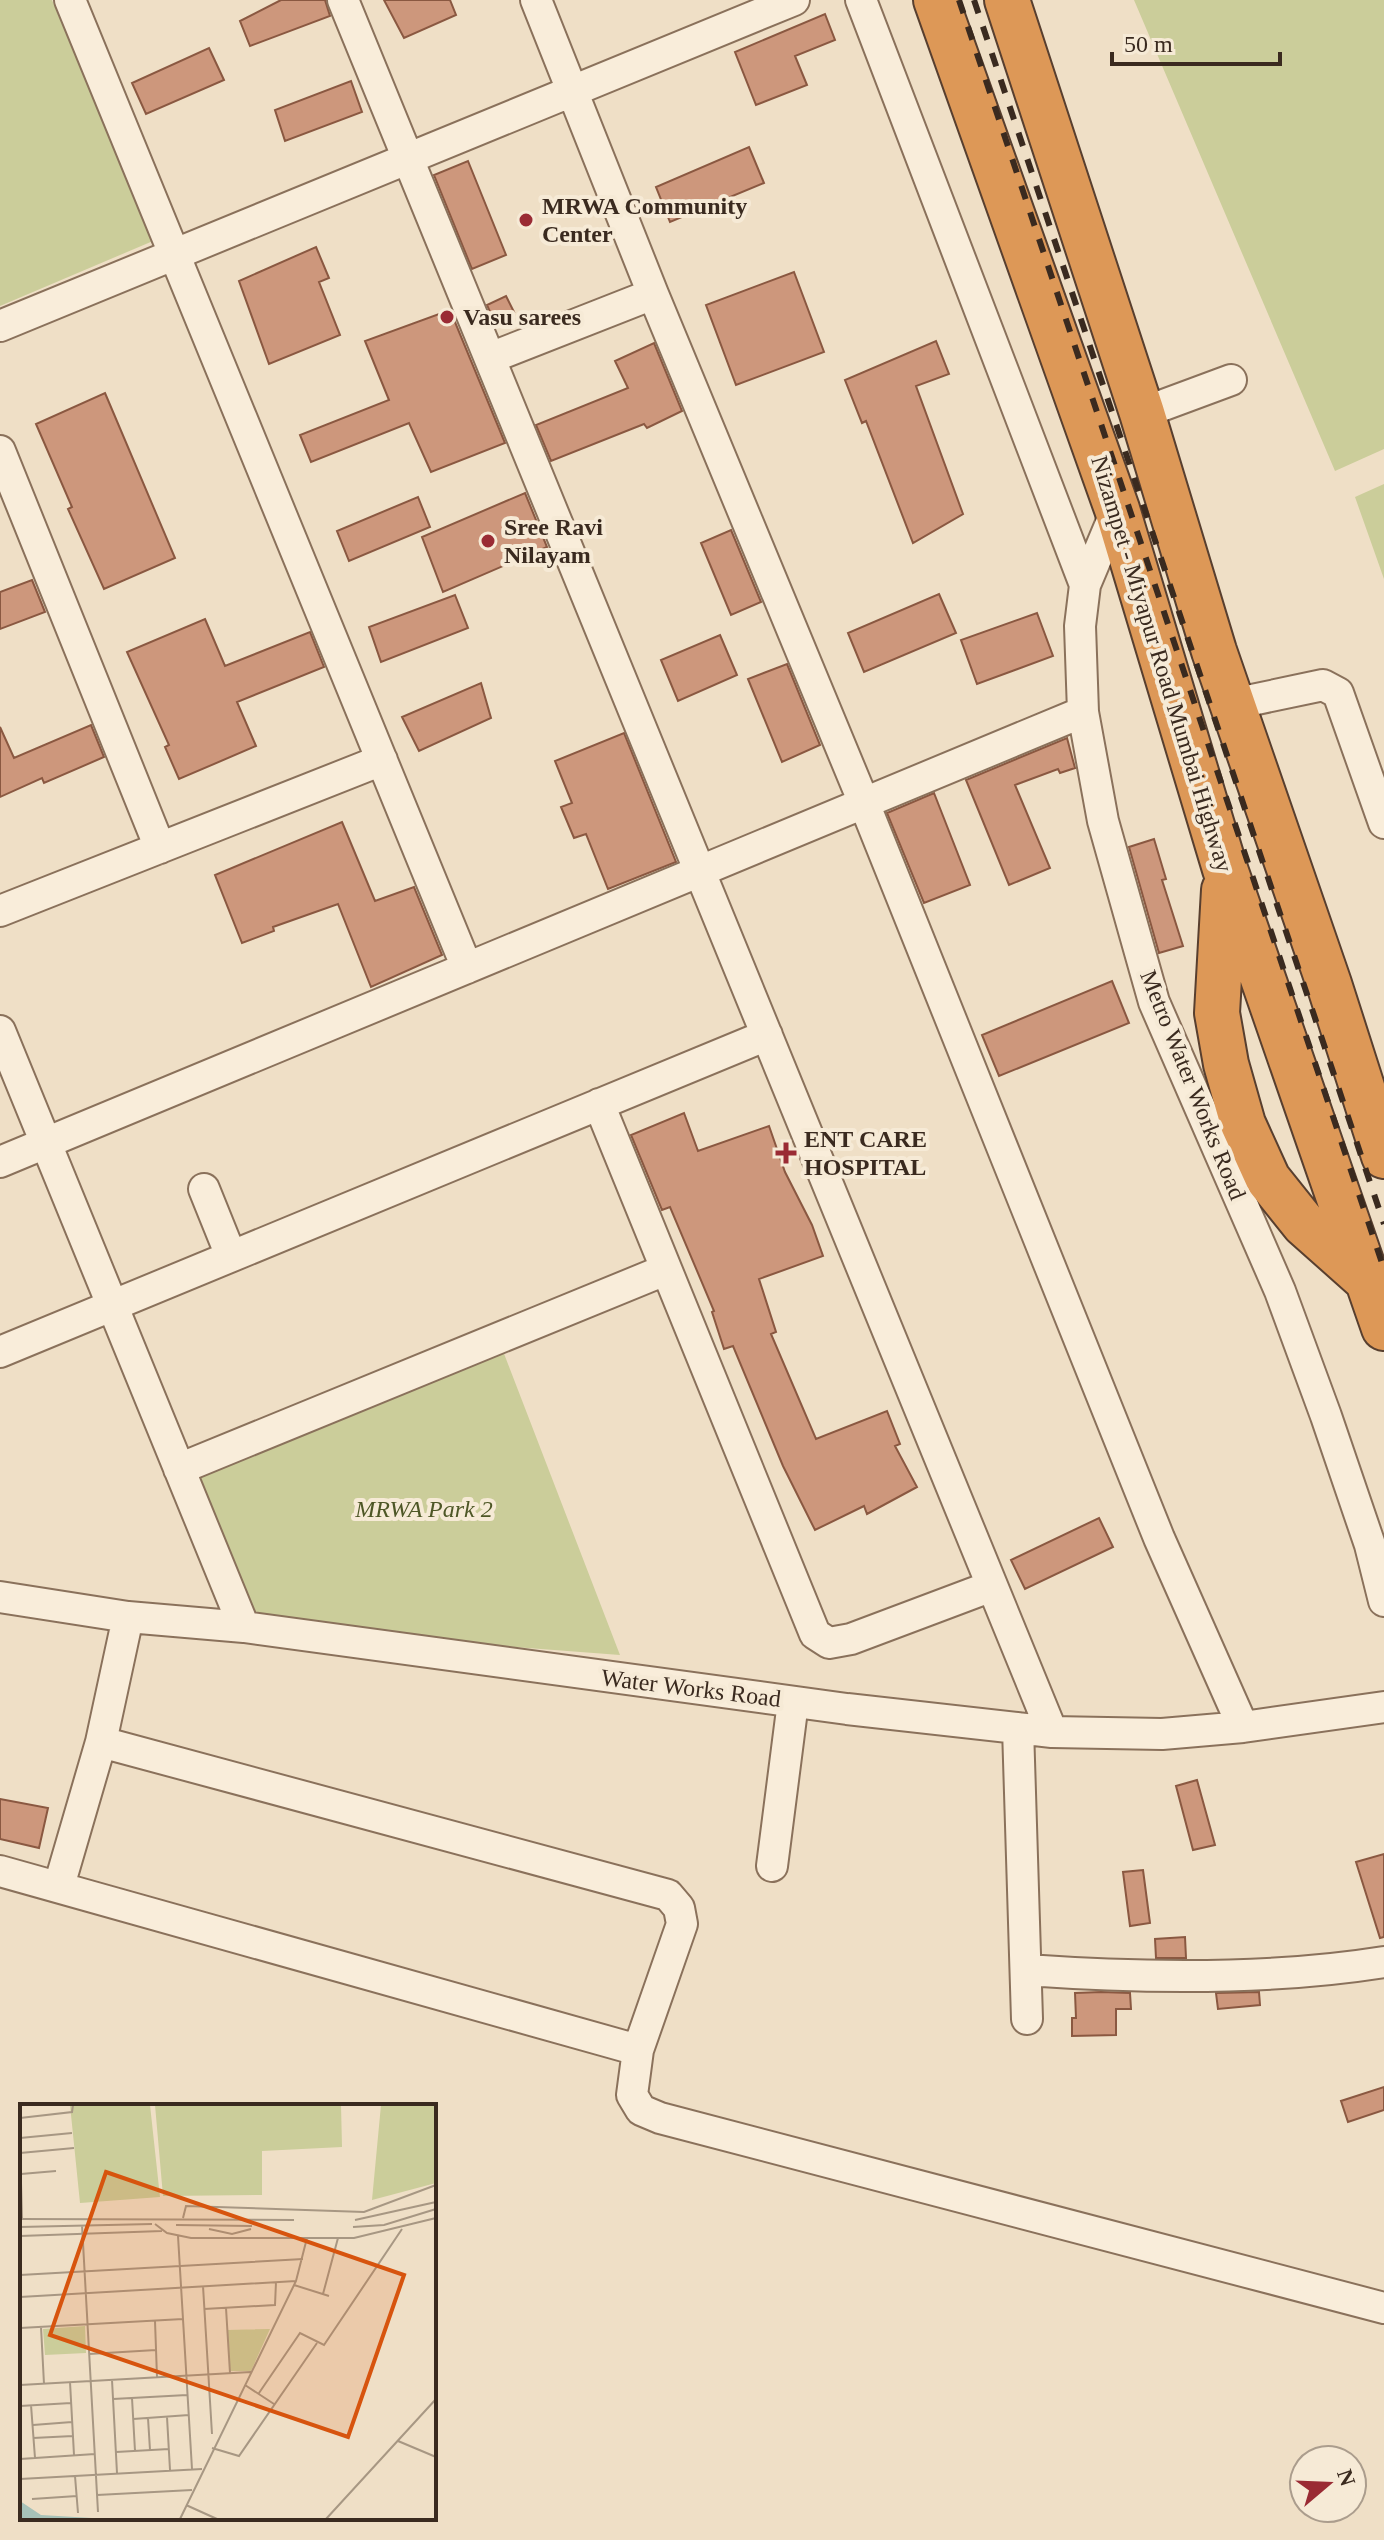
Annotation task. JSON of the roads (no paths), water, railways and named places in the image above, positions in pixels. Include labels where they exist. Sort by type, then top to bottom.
[{"type":"highway","name":"Nizampet - Miyapur Road Mumbai Highway","points":[[936,0],[1117,509],[1225,869],[1384,1328]]},
{"type":"highway","points":[[1007,0],[1142,413],[1214,651],[1329,984],[1384,1156]]},
{"type":"highway","points":[[1225,869],[1217,1013],[1226,1064],[1243,1124],[1268,1179],[1304,1224],[1368,1281]]},
{"type":"highway","points":[[1329,984],[1384,1057]]},
{"type":"street","points":[[70,0],[467,968]]},
{"type":"street","points":[[343,0],[1052,1732]]},
{"type":"street","points":[[536,0],[653,294],[864,803],[1159,1538],[1243,1727]]},
{"type":"street","points":[[0,326],[794,0]]},
{"type":"street","points":[[861,0],[1085,585]]},
{"type":"street","points":[[490,358],[653,294]]},
{"type":"street","points":[[1142,413],[1231,380]]},
{"type":"street","points":[[0,451],[160,848]]},
{"type":"street","name":"Metro Water Works Road","points":[[1117,509],[1085,585],[1080,626],[1083,712],[1103,821],[1154,1002],[1280,1291],[1370,1545],[1384,1601]]},
{"type":"street","points":[[1233,704],[1323,685],[1338,693],[1384,823]]},
{"type":"street","points":[[0,1162],[1083,712]]},
{"type":"street","points":[[0,911],[382,760]]},
{"type":"street","points":[[0,1031],[244,1627]]},
{"type":"street","points":[[0,1352],[767,1035]]},
{"type":"street","points":[[599,1104],[815,1634],[829,1643],[851,1639],[992,1586]]},
{"type":"street","points":[[204,1189],[231,1256]]},
{"type":"street","points":[[179,1469],[665,1270]]},
{"type":"street","name":"Water Works Road","points":[[0,1597],[128,1617],[244,1627],[793,1702],[1052,1732],[1162,1734],[1243,1727],[1384,1707]]},
{"type":"street","points":[[59,1886],[101,1742],[128,1617]]},
{"type":"street","points":[[772,1866],[793,1702]]},
{"type":"street","points":[[1018,1728],[1027,2019]]},
{"type":"street","points":[[101,1742],[668,1895],[679,1908],[682,1924],[638,2050],[632,2095],[641,2110],[660,2118],[1384,2308]]},
{"type":"street","points":[[0,1871],[638,2050]]},
{"type":"street","points":[[1026,1970],[1097,1975],[1267,1973],[1384,1962]]},
{"type":"railway","points":[[959,0],[1384,1269]]},
{"type":"railway","points":[[974,0],[1384,1224]]},
{"type":"place","name":"MRWA Community Center","points":[[526,220]]},
{"type":"place","name":"Vasu sarees","points":[[447,317]]},
{"type":"place","name":"Sree Ravi Nilayam","points":[[488,541]]},
{"type":"place","name":"ENT CARE HOSPITAL","points":[[786,1153]]},
{"type":"park label","name":"MRWA Park 2","points":[[424,1509]]}]
